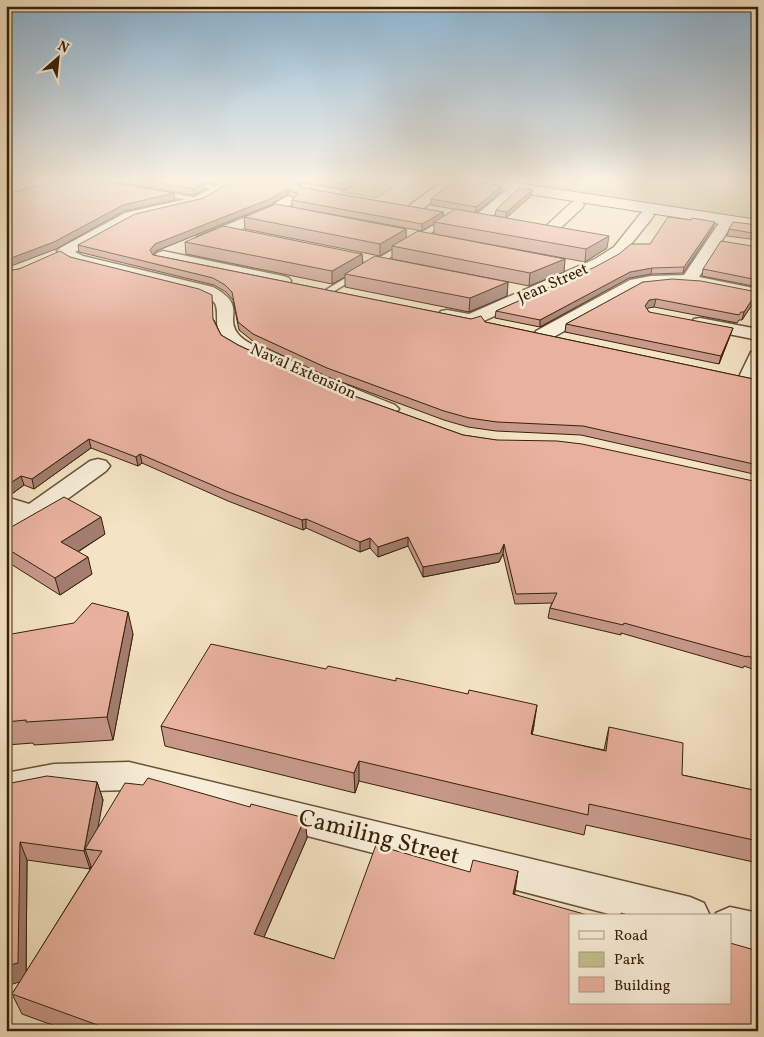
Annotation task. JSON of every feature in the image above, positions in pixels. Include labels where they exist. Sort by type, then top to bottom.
[{"type":"street","name":"Naval Extension","points":[[105,229],[65,251],[78,259],[207,291],[220,298],[225,306],[226,326],[231,338],[247,348],[334,388],[409,416]]},
{"type":"street","points":[[140,265],[230,229]]},
{"type":"street","points":[[539,229],[567,235]]},
{"type":"street","name":"Jean Street","points":[[433,312],[471,320],[532,294],[611,256],[624,245],[636,229]]},
{"type":"street","points":[[688,281],[722,229]]},
{"type":"street","points":[[224,232],[253,237]]},
{"type":"street","points":[[401,233],[439,240]]},
{"type":"street","points":[[715,240],[732,243]]},
{"type":"street","points":[[605,241],[624,245]]},
{"type":"street","points":[[164,256],[347,294]]},
{"type":"street","points":[[358,258],[396,266]]},
{"type":"street","points":[[559,263],[587,268]]},
{"type":"street","points":[[572,341],[535,333],[636,284],[658,279],[688,281],[758,294]]},
{"type":"street","points":[[502,288],[532,294]]},
{"type":"street","points":[[682,320],[758,335]]},
{"type":"street","points":[[728,374],[753,380],[758,356]]},
{"type":"street","points":[[6,531],[98,466]]},
{"type":"street","points":[[6,504],[32,513]]},
{"type":"street","name":"Camiling Street","points":[[6,788],[54,778],[129,776],[682,914]]},
{"type":"street","points":[[732,926],[758,932]]},
{"type":"lane","points":[[328,290],[433,229]]},
{"type":"building","points":[[6,229],[78,229],[54,242],[6,260]]},
{"type":"building","points":[[107,229],[192,229],[155,244],[150,250],[153,255],[471,319],[481,316],[485,322],[758,380],[758,465],[583,426],[497,422],[469,418],[444,411],[327,368],[253,334],[238,322],[232,292],[213,278],[78,245]]},
{"type":"building","points":[[215,229],[240,229],[362,254],[332,271],[185,242]]},
{"type":"building","points":[[306,229],[405,229],[380,244]]},
{"type":"building","points":[[476,229],[571,229],[609,236],[586,249]]},
{"type":"building","points":[[660,229],[710,229],[684,267],[652,268],[630,272],[540,320],[496,311],[595,267],[619,254],[631,244],[650,244]]},
{"type":"building","points":[[731,229],[758,229],[758,234]]},
{"type":"building","points":[[418,231],[565,259],[530,273],[392,246]]},
{"type":"building","points":[[721,241],[758,247],[758,280],[703,269]]},
{"type":"building","points":[[60,251],[70,257],[199,289],[212,295],[213,319],[221,335],[238,345],[326,386],[463,435],[497,440],[557,441],[582,444],[758,482],[758,659],[624,623],[623,625],[550,608],[557,593],[516,594],[504,544],[500,553],[423,567],[408,537],[378,547],[370,538],[360,542],[306,519],[302,520],[226,491],[140,454],[136,457],[89,439],[32,479],[21,476],[6,486],[6,271],[19,269]]},
{"type":"building","points":[[375,256],[508,282],[470,298],[345,274]]},
{"type":"building","points":[[672,279],[701,281],[757,292],[744,312],[741,312],[739,315],[656,299],[649,300],[645,306],[649,312],[733,328],[721,356],[566,324],[643,282]]},
{"type":"building","points":[[64,497],[101,517],[61,542],[88,557],[55,578],[6,548],[6,530]]},
{"type":"building","points":[[92,603],[128,612],[107,717],[6,722],[6,635],[74,623]]},
{"type":"building","points":[[211,644],[326,669],[328,666],[396,681],[396,678],[468,694],[469,690],[537,705],[531,734],[606,751],[609,727],[683,743],[682,775],[758,791],[758,841],[589,804],[588,815],[359,761],[354,773],[161,726]]},
{"type":"building","points":[[47,776],[97,782],[84,851],[20,842],[18,963],[6,966],[6,784]]},
{"type":"building","points":[[148,778],[250,807],[251,804],[305,818],[254,934],[334,959],[376,845],[470,872],[473,860],[518,871],[513,894],[584,914],[569,914],[569,1004],[732,1004],[732,944],[758,951],[758,1031],[130,1031],[126,1029],[126,1031],[114,1031],[12,994],[102,851],[85,849],[125,783],[143,785]]}]
